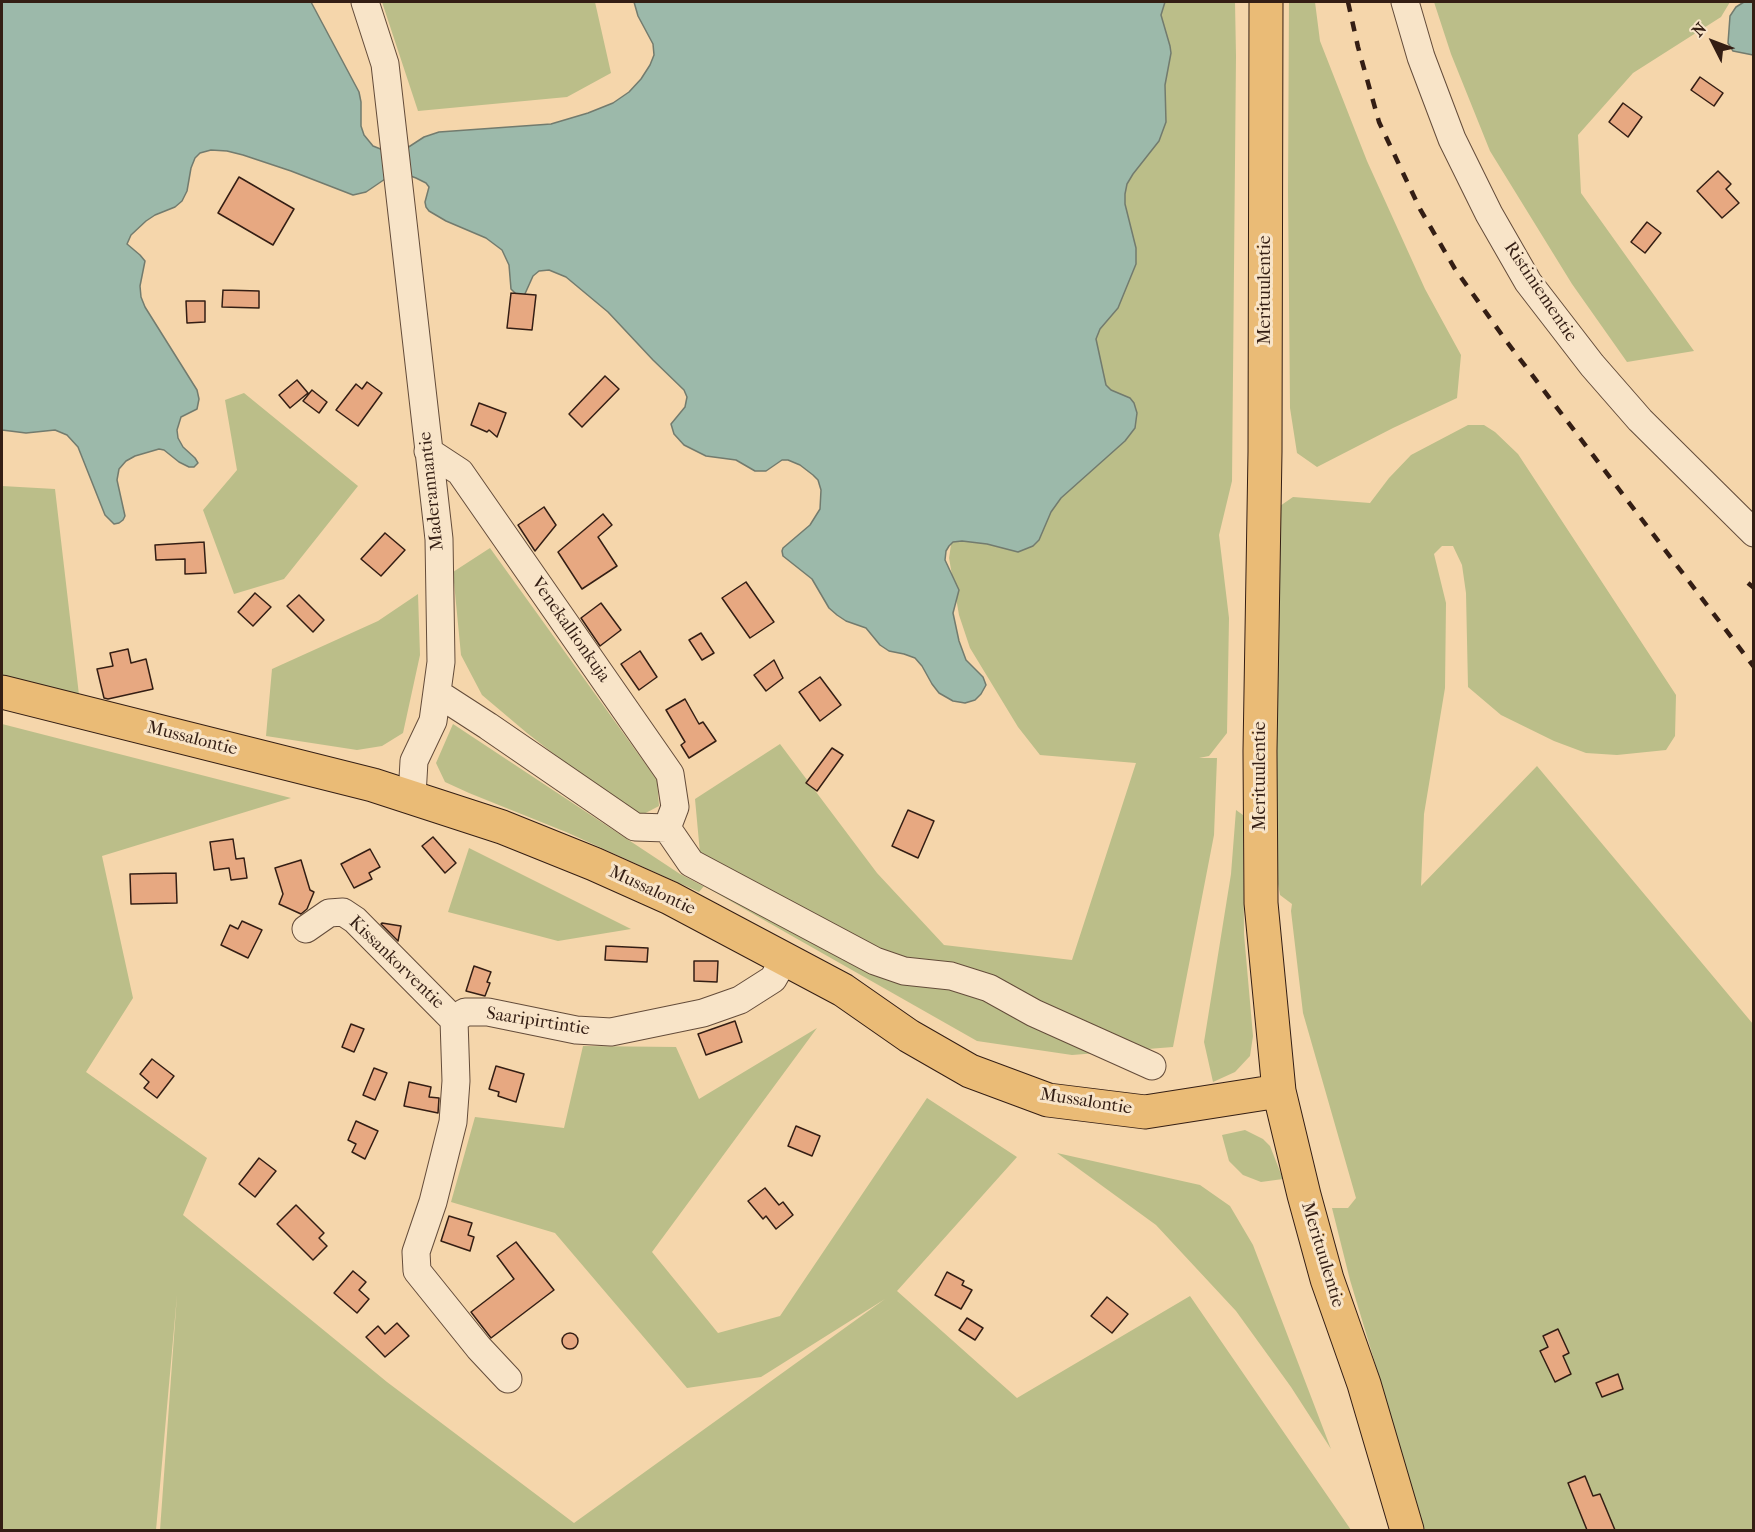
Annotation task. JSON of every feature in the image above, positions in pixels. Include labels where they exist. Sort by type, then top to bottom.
[{"type":"main road","name":"Merituulentie","points":[[1266,2],[1265,440],[1260,751],[1262,903],[1280,1091],[1304,1195],[1327,1279],[1367,1395],[1407,1530]]},
{"type":"main road","name":"Mussalontie","points":[[3,694],[362,782],[412,796],[502,827],[670,898],[843,990],[909,1036],[970,1071],[1048,1100],[1145,1112],[1280,1091]]},
{"type":"street","name":"Maderannantie","points":[[365,2],[385,64],[439,539],[441,662],[433,721],[414,760],[412,796]]},
{"type":"street","name":"Ristiniementie","points":[[1405,2],[1421,57],[1452,139],[1489,214],[1528,282],[1592,365],[1640,420],[1754,534]]},
{"type":"street","name":"Venekallionkuja","points":[[428,451],[460,472],[670,774],[675,807],[667,828]]},
{"type":"street","points":[[437,693],[635,827],[667,828],[691,863],[875,961],[904,971],[951,976],[989,988],[1034,1013],[1152,1066]]},
{"type":"street","name":"Kissankorventie","points":[[306,928],[329,913],[343,912],[355,920],[454,1020]]},
{"type":"street","name":"Saaripirtintie","points":[[454,1020],[465,1012],[488,1012],[576,1030],[611,1032],[703,1013],[740,1000],[773,979],[785,958]]},
{"type":"street","points":[[454,1020],[456,1082],[453,1122],[433,1202],[416,1252],[417,1271],[479,1348],[508,1379]]},
{"type":"green space","points":[[382,2],[595,2],[611,73],[567,97],[418,111]]},
{"type":"green space","points":[[1106,2],[1235,2],[1232,481],[1219,535],[1229,618],[1227,733],[1209,756],[1199,758],[1217,758],[1214,835],[1173,1047],[1072,1055],[977,1041],[704,886],[699,892],[566,832],[445,782],[436,763],[453,724],[680,874],[703,886],[695,799],[780,744],[877,873],[944,945],[1072,960],[1136,763],[1040,755],[1018,727],[970,648],[959,615],[949,558],[956,512]]},
{"type":"green space","points":[[1289,2],[1315,2],[1320,41],[1367,161],[1425,289],[1461,355],[1457,398],[1317,467],[1297,453],[1290,408]]},
{"type":"green space","points":[[1434,2],[1730,2],[1721,17],[1633,73],[1578,135],[1581,193],[1694,351],[1627,362],[1572,284],[1490,151],[1451,54]]},
{"type":"green space","points":[[244,393],[358,486],[284,579],[234,594],[203,510],[237,470],[225,400]]},
{"type":"green space","points":[[1468,425],[1484,425],[1495,432],[1518,454],[1676,695],[1675,736],[1666,750],[1617,755],[1586,753],[1554,741],[1501,715],[1468,687],[1466,593],[1462,565],[1453,546],[1442,546],[1434,554],[1446,603],[1445,688],[1424,814],[1421,886],[1537,766],[1753,1024],[1753,1530],[1421,1530],[1350,1280],[1332,1208],[1348,1208],[1356,1198],[1303,1013],[1292,904],[1280,895],[1274,861],[1280,506],[1293,497],[1370,503],[1411,455]]},
{"type":"green space","points":[[2,486],[55,489],[79,695],[2,676]]},
{"type":"green space","points":[[490,548],[657,780],[659,806],[636,818],[482,695],[461,655],[453,572]]},
{"type":"green space","points":[[418,594],[420,655],[403,733],[382,746],[357,750],[266,736],[272,669],[378,621]]},
{"type":"green space","points":[[2,724],[291,798],[102,856],[133,998],[86,1072],[207,1158],[183,1215],[387,1382],[574,1523],[885,1299],[761,1377],[687,1388],[555,1233],[451,1202],[475,1117],[564,1128],[583,1046],[676,1047],[699,1099],[817,1028],[652,1252],[718,1333],[780,1316],[927,1098],[1017,1157],[897,1291],[1017,1398],[1190,1296],[1351,1530],[160,1530],[177,1295],[156,1530],[2,1530]]},
{"type":"green space","points":[[1236,810],[1243,815],[1244,934],[1253,1036],[1250,1056],[1235,1072],[1213,1082],[1204,1042],[1231,874]]},
{"type":"green space","points":[[469,848],[631,929],[558,941],[448,912]]},
{"type":"green space","points":[[1245,1130],[1263,1139],[1270,1146],[1283,1179],[1261,1182],[1243,1175],[1229,1161],[1222,1135]]},
{"type":"green space","points":[[1057,1153],[1200,1185],[1230,1206],[1253,1245],[1331,1449],[1291,1387],[1236,1311],[1156,1225]]},
{"type":"shaded area","points":[[2,2],[311,2],[359,92],[361,126],[364,135],[373,146],[383,150],[404,150],[424,137],[439,132],[551,124],[613,103],[629,92],[641,79],[654,55],[653,44],[638,16],[634,2],[1165,2],[1161,15],[1171,53],[1165,85],[1166,122],[1159,141],[1127,184],[1125,204],[1136,248],[1136,264],[1118,308],[1100,329],[1096,339],[1106,385],[1111,390],[1130,398],[1134,403],[1137,413],[1135,428],[1125,441],[1061,498],[1051,512],[1039,540],[1033,546],[1018,552],[987,544],[962,541],[953,542],[949,546],[945,560],[959,590],[953,613],[959,641],[966,660],[983,677],[986,685],[975,700],[965,703],[953,701],[939,693],[915,658],[889,651],[880,645],[866,628],[837,615],[829,608],[812,579],[783,556],[783,548],[810,525],[820,509],[821,490],[818,480],[800,465],[788,460],[782,460],[766,471],[755,471],[736,460],[706,456],[684,445],[674,434],[671,424],[685,407],[687,397],[684,390],[608,312],[566,277],[549,270],[539,271],[533,276],[524,296],[517,295],[511,289],[509,265],[502,250],[486,238],[429,211],[425,202],[429,187],[426,183],[408,175],[388,177],[366,192],[353,195],[243,155],[211,150],[200,153],[195,158],[187,191],[182,201],[175,207],[146,221],[131,235],[127,244],[145,261],[140,286],[145,307],[197,390],[199,399],[197,409],[181,417],[177,430],[183,447],[198,463],[194,467],[189,467],[159,449],[126,461],[119,469],[117,480],[125,516],[119,523],[114,524],[105,515],[78,447],[67,435],[55,430],[26,433],[2,430]]},
{"type":"shaded area","points":[[1744,2],[1753,2],[1753,55],[1733,51],[1728,43],[1730,16],[1736,7]]},
{"type":"building","points":[[1700,77],[1723,93],[1714,106],[1691,90]]},
{"type":"building","points":[[1623,103],[1642,117],[1628,137],[1609,122]]},
{"type":"building","points":[[1718,171],[1731,184],[1726,189],[1739,203],[1722,218],[1697,191]]},
{"type":"building","points":[[239,177],[294,209],[273,245],[218,213]]},
{"type":"building","points":[[1647,222],[1661,233],[1645,253],[1631,242]]},
{"type":"building","points":[[223,290],[259,291],[259,308],[222,307]]},
{"type":"building","points":[[511,293],[536,295],[532,330],[507,328]]},
{"type":"building","points":[[186,301],[205,301],[205,322],[187,323]]},
{"type":"building","points":[[605,376],[619,389],[582,427],[569,414]]},
{"type":"building","points":[[297,380],[308,393],[290,408],[279,395]]},
{"type":"building","points":[[367,382],[382,393],[358,426],[336,410],[356,384],[362,389]]},
{"type":"building","points":[[312,390],[327,402],[319,413],[303,401]]},
{"type":"building","points":[[479,403],[506,413],[497,437],[489,430],[487,432],[471,425]]},
{"type":"building","points":[[544,507],[556,525],[535,551],[518,525]]},
{"type":"building","points":[[603,514],[612,525],[598,537],[617,566],[582,589],[558,552]]},
{"type":"building","points":[[385,533],[405,550],[381,576],[361,559]]},
{"type":"building","points":[[204,542],[206,573],[185,574],[185,559],[156,560],[155,545]]},
{"type":"building","points":[[746,582],[774,622],[750,638],[722,598]]},
{"type":"building","points":[[255,593],[271,607],[253,626],[238,612]]},
{"type":"building","points":[[299,595],[324,620],[313,632],[287,606]]},
{"type":"building","points":[[601,603],[621,630],[600,646],[581,618]]},
{"type":"building","points":[[701,633],[714,653],[702,660],[689,640]]},
{"type":"building","points":[[128,649],[131,663],[146,659],[153,689],[104,698],[97,669],[113,666],[110,653]]},
{"type":"building","points":[[640,651],[657,677],[639,690],[621,664]]},
{"type":"building","points":[[774,660],[783,678],[766,691],[754,675]]},
{"type":"building","points":[[820,677],[841,705],[820,721],[799,692]]},
{"type":"building","points":[[685,699],[699,724],[703,722],[716,741],[689,758],[681,745],[685,742],[666,710]]},
{"type":"building","points":[[832,748],[843,755],[817,791],[806,783]]},
{"type":"building","points":[[908,810],[934,821],[918,858],[892,846]]},
{"type":"building","points":[[433,837],[456,863],[445,873],[422,846]]},
{"type":"building","points":[[233,839],[236,859],[244,858],[247,878],[231,880],[229,868],[214,870],[210,842]]},
{"type":"building","points":[[370,849],[380,867],[369,873],[372,879],[354,888],[341,864]]},
{"type":"building","points":[[301,860],[310,890],[314,892],[307,909],[301,914],[279,904],[283,894],[275,868]]},
{"type":"building","points":[[176,873],[177,903],[131,904],[130,874]]},
{"type":"building","points":[[242,921],[262,930],[248,958],[221,945],[230,925],[238,929]]},
{"type":"building","points":[[381,924],[401,926],[398,941]]},
{"type":"building","points":[[606,946],[648,948],[647,962],[605,960]]},
{"type":"building","points":[[694,961],[718,961],[717,982],[694,981]]},
{"type":"building","points":[[474,966],[491,972],[485,996],[466,991]]},
{"type":"building","points":[[735,1021],[742,1042],[706,1055],[698,1034]]},
{"type":"building","points":[[351,1024],[364,1029],[354,1052],[342,1047]]},
{"type":"building","points":[[152,1059],[174,1076],[157,1098],[144,1088],[149,1082],[140,1074]]},
{"type":"building","points":[[496,1066],[524,1074],[516,1102],[498,1096],[499,1092],[489,1089]]},
{"type":"building","points":[[374,1068],[387,1073],[375,1100],[363,1095]]},
{"type":"building","points":[[409,1082],[431,1087],[429,1097],[439,1098],[438,1113],[404,1106]]},
{"type":"building","points":[[356,1121],[378,1131],[365,1159],[352,1152],[356,1144],[348,1140]]},
{"type":"building","points":[[796,1126],[820,1136],[812,1156],[788,1146]]},
{"type":"building","points":[[259,1158],[276,1171],[255,1197],[239,1184]]},
{"type":"building","points":[[765,1188],[779,1205],[783,1202],[793,1215],[776,1229],[766,1216],[763,1219],[748,1201]]},
{"type":"building","points":[[296,1205],[324,1233],[319,1238],[327,1246],[313,1260],[277,1224]]},
{"type":"building","points":[[449,1216],[472,1223],[468,1235],[474,1237],[470,1251],[441,1241]]},
{"type":"building","points":[[516,1242],[554,1290],[491,1338],[471,1312],[514,1279],[497,1256]]},
{"type":"building","points":[[353,1271],[366,1282],[359,1290],[369,1299],[357,1313],[334,1293]]},
{"type":"building","points":[[947,1272],[964,1281],[962,1285],[972,1290],[961,1309],[935,1295]]},
{"type":"building","points":[[1107,1297],[1128,1314],[1112,1333],[1091,1316]]},
{"type":"building","points":[[967,1318],[983,1328],[975,1340],[959,1330]]},
{"type":"building","points":[[397,1323],[409,1336],[385,1357],[366,1337],[378,1326],[385,1334]]},
{"type":"building","points":[[1558,1329],[1569,1353],[1563,1356],[1571,1374],[1555,1382],[1540,1351],[1548,1347],[1543,1336]]},
{"type":"building","points":[[570,1333],[576,1335],[578,1341],[576,1347],[570,1349],[564,1347],[562,1341],[564,1335]]},
{"type":"building","points":[[1618,1374],[1623,1389],[1602,1397],[1596,1383]]},
{"type":"building","points":[[1585,1476],[1593,1496],[1600,1494],[1615,1530],[1587,1530],[1568,1483]]},
{"type":"railway","points":[[1348,2],[1379,122],[1420,209],[1455,269],[1507,342],[1754,667]]},
{"type":"railway","points":[[1748,583],[1754,588]]}]
